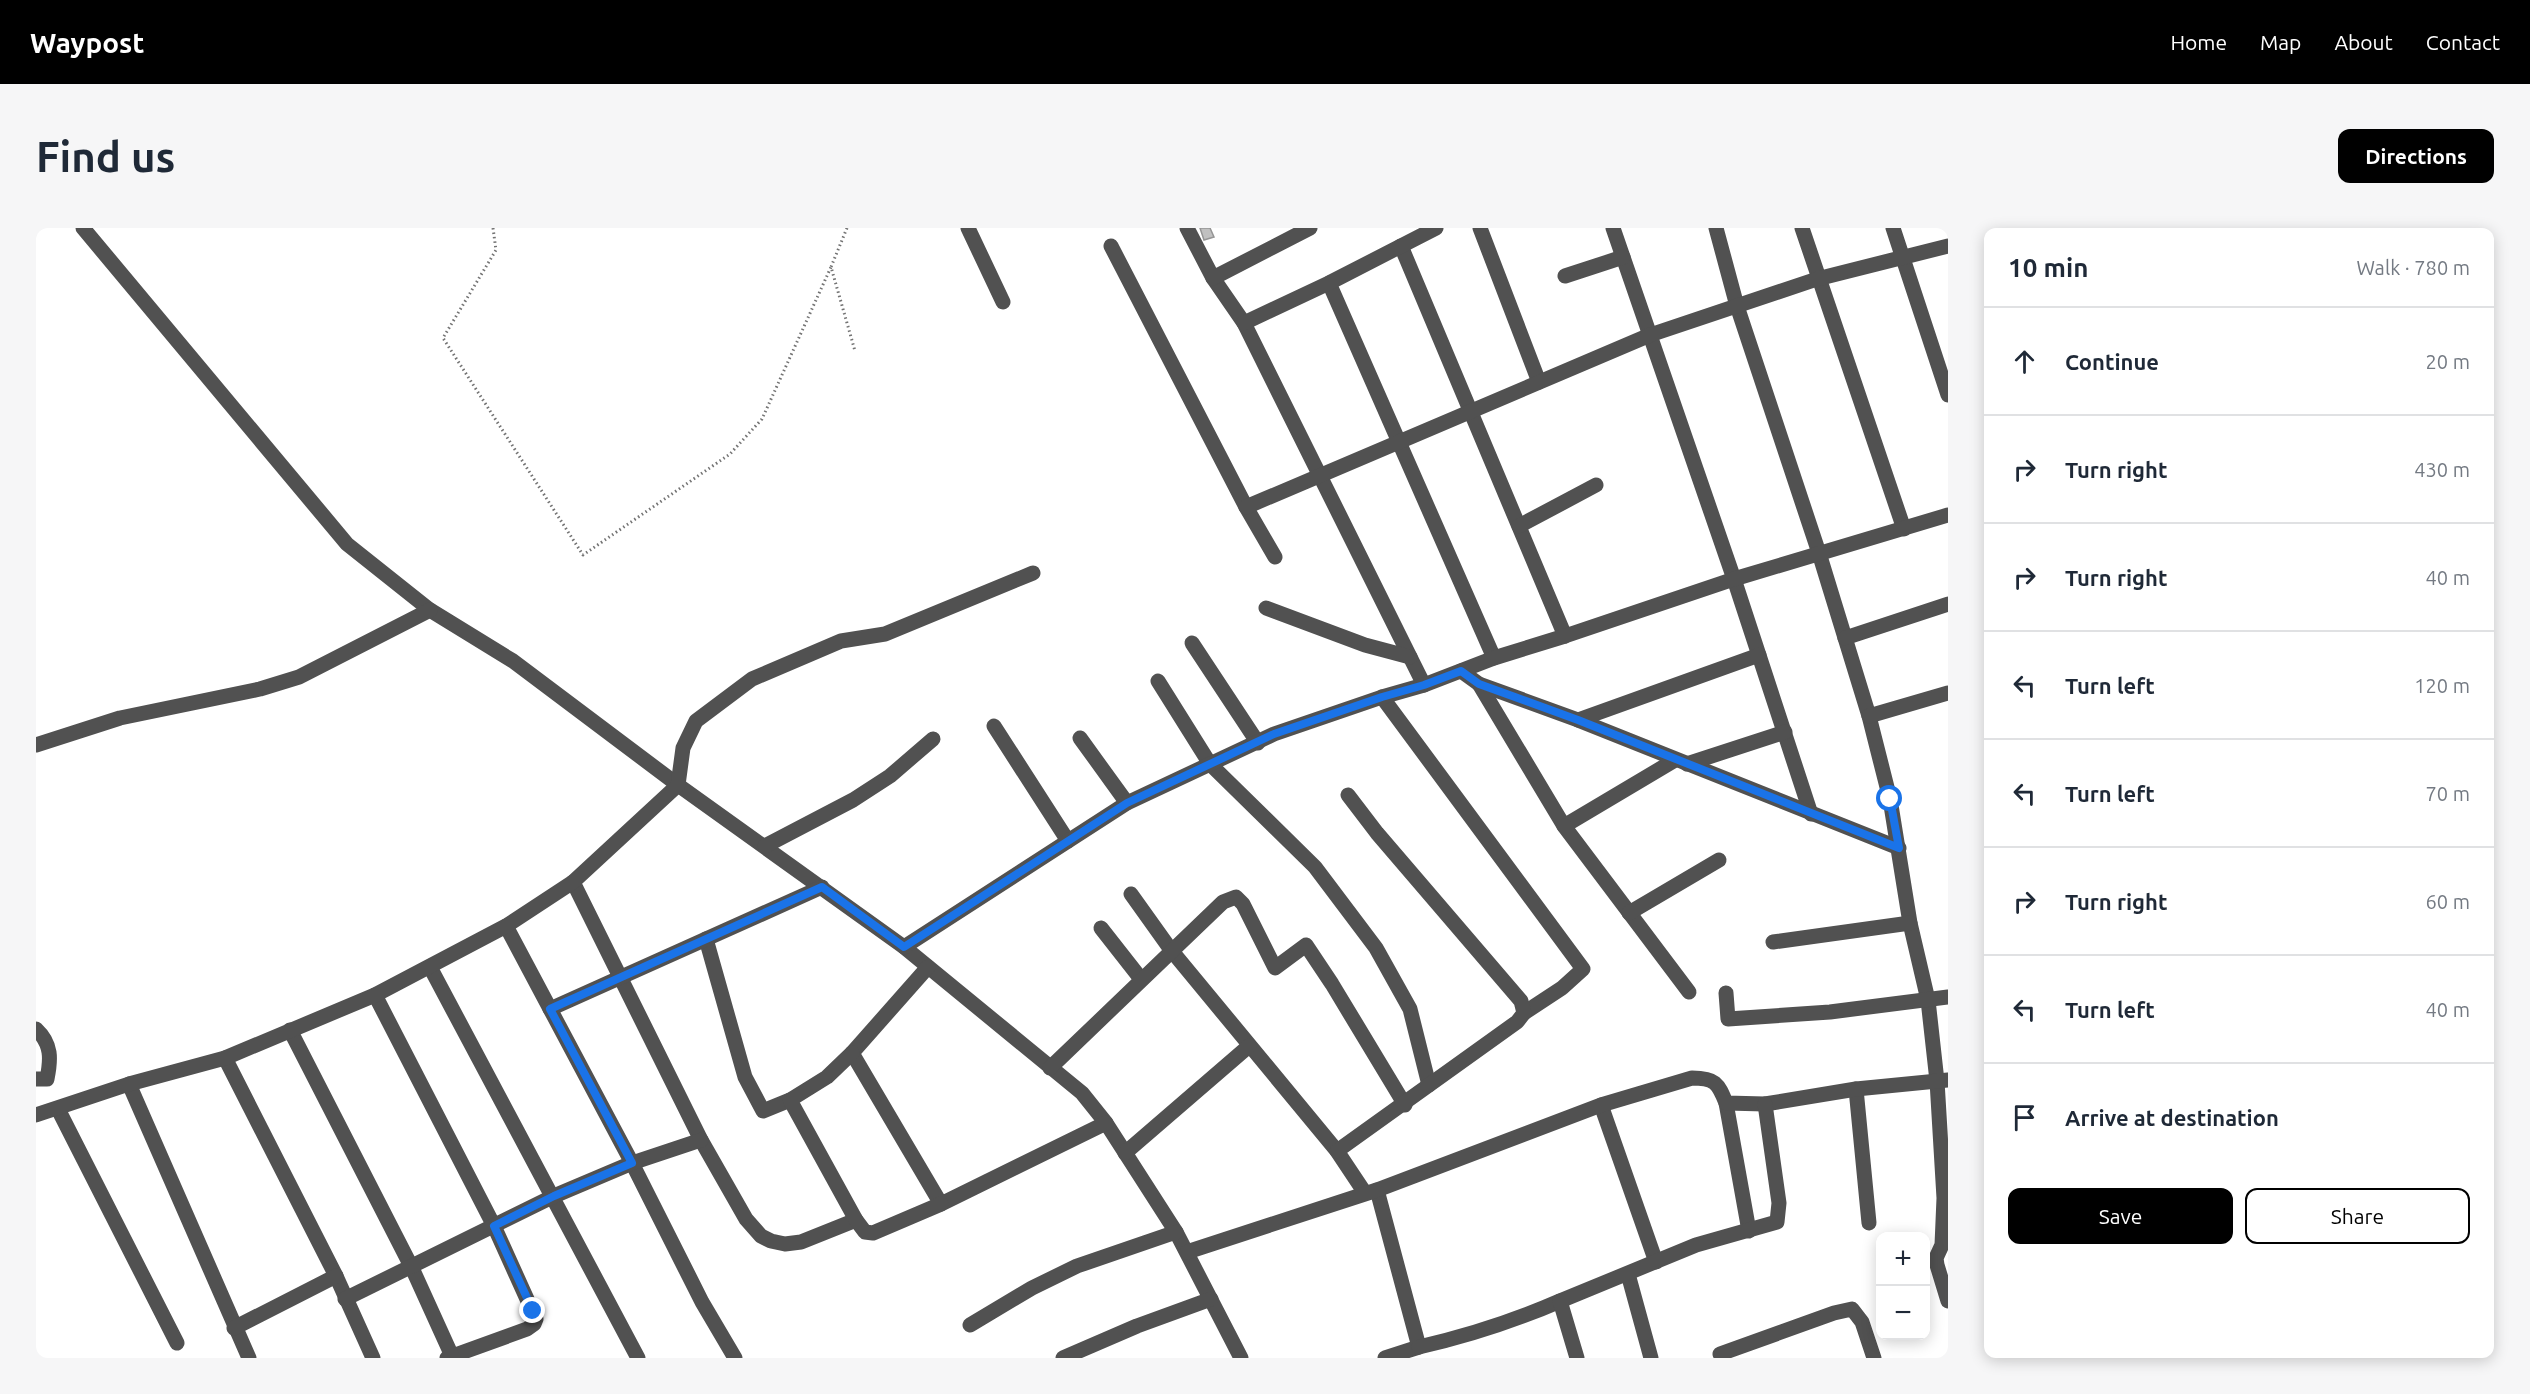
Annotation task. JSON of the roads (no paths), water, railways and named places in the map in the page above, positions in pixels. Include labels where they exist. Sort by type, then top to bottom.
[{"type":"street","points":[[83,228],[347,544],[429,610],[513,661],[678,785],[904,947],[1082,1093],[1106,1123],[1176,1232],[1241,1358]]},
{"type":"street","points":[[968,228],[1003,302]]},
{"type":"street","points":[[1187,228],[1213,278],[1244,323],[1424,685]]},
{"type":"street","points":[[1213,278],[1310,228]]},
{"type":"street","points":[[1244,323],[1329,283],[1436,228]]},
{"type":"street","points":[[1480,228],[1539,381]]},
{"type":"street","points":[[1613,228],[1734,579],[1811,814]]},
{"type":"street","points":[[1716,228],[1737,306],[1819,553],[1869,716],[1890,799],[1910,923],[1928,1000],[1942,1080],[1944,1222],[1936,1265],[1948,1301]]},
{"type":"street","points":[[1802,228],[1817,279],[1904,529]]},
{"type":"street","points":[[1893,228],[1948,395]]},
{"type":"street","points":[[1111,246],[1246,507],[1275,557]]},
{"type":"street","points":[[1401,246],[1565,636]]},
{"type":"street","points":[[1246,507],[1650,334],[1817,279],[1948,246]]},
{"type":"street","points":[[1565,276],[1623,257]]},
{"type":"street","points":[[1329,283],[1494,658]]},
{"type":"street","points":[[1519,526],[1596,485]]},
{"type":"street","points":[[904,947],[1127,803],[1274,734],[1734,579],[1948,515]]},
{"type":"street","points":[[36,1115],[129,1084],[225,1058],[375,995],[506,926],[573,882],[678,785],[683,748],[696,722],[752,679],[841,641],[885,634],[1033,573]]},
{"type":"street","points":[[1845,638],[1948,604]]},
{"type":"street","points":[[1266,608],[1365,645],[1410,657]]},
{"type":"street","points":[[36,745],[120,718],[260,689],[299,677],[429,610]]},
{"type":"street","points":[[1192,643],[1258,742]]},
{"type":"street","points":[[1578,720],[1758,655]]},
{"type":"street","points":[[1461,671],[1479,684],[1578,720],[1899,848]]},
{"type":"street","points":[[1158,681],[1210,764],[1315,867],[1376,948],[1410,1009],[1429,1085]]},
{"type":"street","points":[[1479,684],[1564,826],[1689,992]]},
{"type":"street","points":[[1869,716],[1948,693]]},
{"type":"street","points":[[1337,1151],[1405,1105],[1517,1022],[1524,1013],[1562,988],[1583,969],[1382,697]]},
{"type":"street","points":[[994,726],[1068,841]]},
{"type":"street","points":[[1564,826],[1681,762],[1785,732]]},
{"type":"street","points":[[1080,738],[1127,803]]},
{"type":"street","points":[[765,846],[853,800],[890,776],[933,739]]},
{"type":"street","points":[[1348,795],[1377,833],[1521,1001],[1524,1013]]},
{"type":"street","points":[[1629,913],[1719,860]]},
{"type":"street","points":[[573,882],[700,1140],[746,1219],[766,1239],[785,1244],[801,1242],[856,1220]]},
{"type":"street","points":[[550,1009],[822,887]]},
{"type":"street","points":[[1131,894],[1171,950],[1371,1191],[1419,1347]]},
{"type":"street","points":[[1050,1068],[1223,902],[1236,897],[1243,904],[1275,968],[1306,945],[1405,1105]]},
{"type":"street","points":[[1773,942],[1910,923]]},
{"type":"street","points":[[506,926],[632,1163],[702,1302],[735,1358]]},
{"type":"street","points":[[1101,928],[1141,979]]},
{"type":"street","points":[[706,939],[745,1077],[763,1111],[790,1100],[827,1077],[852,1053],[928,967]]},
{"type":"street","points":[[430,967],[554,1196],[638,1358]]},
{"type":"street","points":[[1726,993],[1728,1019],[1830,1012],[1948,997]]},
{"type":"street","points":[[290,1030],[412,1268],[450,1357],[534,1324],[533,1311],[494,1226],[375,995]]},
{"type":"street","points":[[36,1029],[45,1037],[51,1058],[47,1079],[36,1079]]},
{"type":"street","points":[[1125,1153],[1249,1046]]},
{"type":"street","points":[[852,1053],[941,1204]]},
{"type":"street","points":[[225,1058],[336,1276],[373,1358]]},
{"type":"street","points":[[1187,1252],[1371,1191],[1601,1105],[1692,1078],[1708,1078],[1719,1086],[1726,1103],[1749,1232]]},
{"type":"street","points":[[1726,1103],[1766,1104],[1856,1089],[1942,1080]]},
{"type":"street","points":[[129,1084],[249,1358]]},
{"type":"street","points":[[1856,1089],[1869,1223]]},
{"type":"street","points":[[790,1100],[856,1220],[865,1232],[873,1233],[901,1223],[1106,1123]]},
{"type":"street","points":[[1385,1358],[1419,1347],[1465,1337],[1560,1302],[1696,1245],[1749,1232],[1777,1222],[1780,1214],[1766,1104]]},
{"type":"street","points":[[1601,1105],[1656,1262]]},
{"type":"street","points":[[58,1109],[177,1343]]},
{"type":"street","points":[[345,1299],[412,1268],[554,1196],[632,1163],[700,1140]]},
{"type":"street","points":[[970,1325],[1032,1288],[1077,1266],[1176,1232]]},
{"type":"street","points":[[1628,1274],[1651,1358]]},
{"type":"street","points":[[234,1328],[336,1276]]},
{"type":"street","points":[[1063,1358],[1137,1326],[1211,1299]]},
{"type":"street","points":[[1560,1302],[1577,1358]]},
{"type":"street","points":[[1720,1354],[1846,1309],[1856,1312],[1862,1322],[1874,1358]]}]
